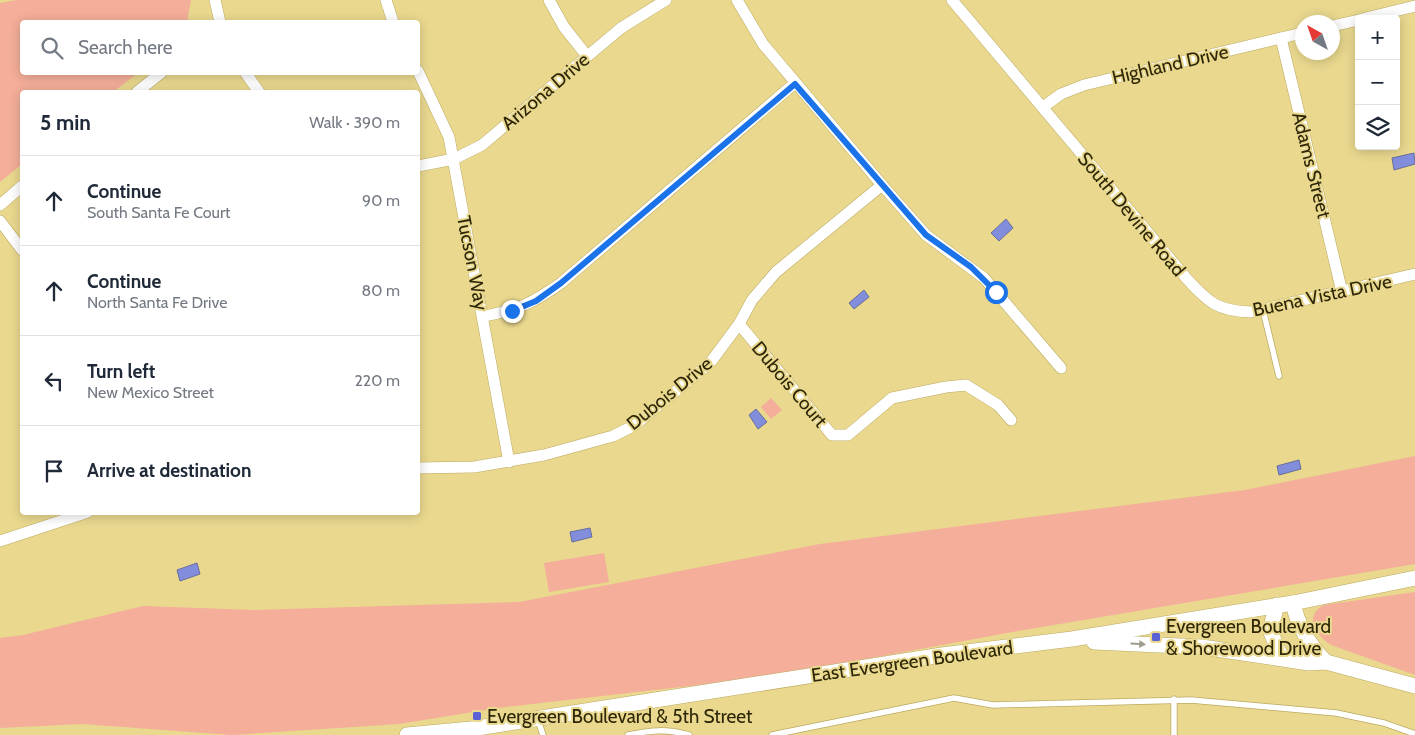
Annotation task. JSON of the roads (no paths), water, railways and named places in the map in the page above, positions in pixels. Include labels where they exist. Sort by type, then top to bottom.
[{"type":"street","points":[[215,0],[220,20]]},
{"type":"street","points":[[386,0],[392,20]]},
{"type":"street","points":[[549,0],[564,27],[587,56]]},
{"type":"street","name":"Arizona Drive","points":[[420,166],[454,160],[482,145],[621,28],[666,0]]},
{"type":"street","points":[[737,0],[764,44],[795,84],[926,235],[984,278],[1061,368]]},
{"type":"street","name":"South Devine Road","points":[[952,0],[1187,279],[1205,299],[1229,311]]},
{"type":"street","points":[[1377,15],[1415,6]]},
{"type":"street","points":[[1340,24],[1355,20]]},
{"type":"street","name":"Highland Drive","points":[[1043,107],[1061,94],[1084,85],[1295,35]]},
{"type":"street","name":"Adams Street","points":[[1281,38],[1342,292]]},
{"type":"street","points":[[140,90],[158,75]]},
{"type":"street","points":[[246,75],[258,90]]},
{"type":"street","name":"Tucson Way","points":[[420,75],[446,130],[454,160],[484,316],[509,462]]},
{"type":"street","points":[[484,316],[512,311],[536,301],[561,283],[795,84]]},
{"type":"street","name":"Dubois Drive","points":[[420,468],[474,467],[509,462],[544,455],[613,436],[635,425],[710,362],[738,324],[752,300],[776,272],[882,185]]},
{"type":"street","points":[[0,205],[20,188]]},
{"type":"street","points":[[0,221],[20,247]]},
{"type":"street","name":"Buena Vista Drive","points":[[1229,311],[1263,310],[1415,274]]},
{"type":"street","name":"Dubois Court","points":[[738,324],[832,435],[848,434],[892,398],[946,387],[966,386],[998,405],[1011,420]]},
{"type":"street","points":[[0,541],[82,515]]},
{"type":"street","name":"East Evergreen Boulevard","points":[[407,735],[470,732],[538,718],[942,655],[1072,639],[1285,604],[1415,578]]},
{"type":"street","points":[[1281,657],[1270,630],[1285,604],[1296,617],[1312,648],[1326,662]]},
{"type":"street","points":[[1072,639],[1202,647],[1281,657],[1309,663],[1326,662],[1415,686]]},
{"type":"lane","points":[[1263,310],[1279,376]]},
{"type":"lane","points":[[772,735],[954,698],[993,705],[1174,700],[1336,713],[1384,723],[1415,734]]},
{"type":"lane","points":[[1174,700],[1174,735]]},
{"type":"lane","points":[[538,718],[543,735]]},
{"type":"lane","points":[[628,735],[653,730],[673,730],[689,735]]},
{"type":"water","points":[[1414,153],[1415,164],[1394,170],[1392,158]]},
{"type":"water","points":[[1006,219],[1013,228],[999,241],[991,233]]},
{"type":"water","points":[[864,290],[869,297],[854,309],[849,303]]},
{"type":"water","points":[[756,409],[767,422],[758,429],[749,415]]},
{"type":"water","points":[[1299,460],[1301,469],[1279,475],[1277,466]]},
{"type":"water","points":[[590,528],[592,537],[572,542],[570,532]]},
{"type":"water","points":[[197,563],[200,574],[180,581],[177,570]]},
{"type":"place","name":"Evergreen Boulevard & Shorewood Drive","points":[[1156,637]]},
{"type":"place","name":"Evergreen Boulevard & 5th Street","points":[[477,716]]}]
